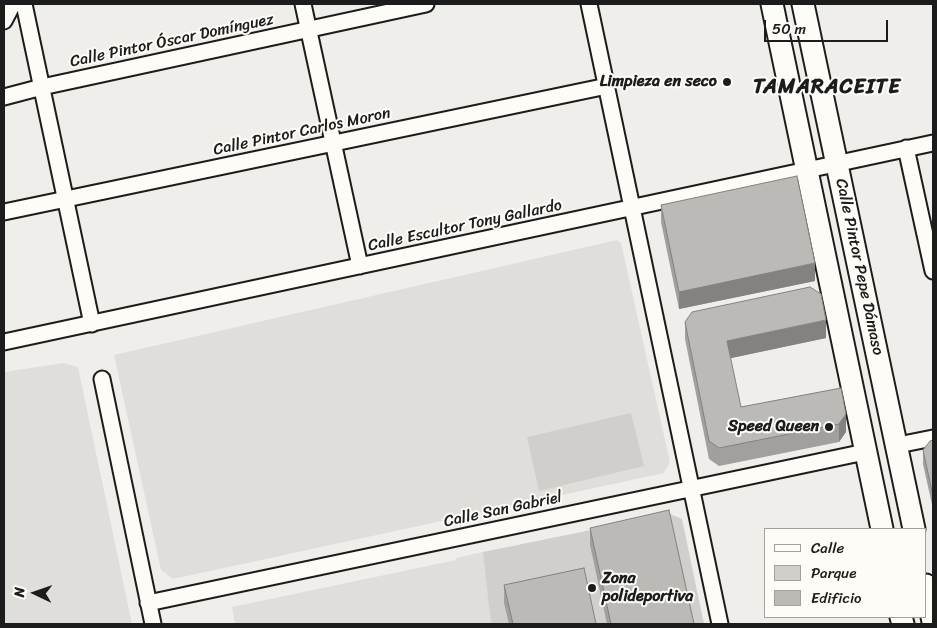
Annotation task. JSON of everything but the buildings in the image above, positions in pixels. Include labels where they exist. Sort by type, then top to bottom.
[{"type":"street","points":[[4,21],[13,4]]},
{"type":"street","points":[[24,4],[92,324]]},
{"type":"street","points":[[303,4],[360,266]]},
{"type":"street","name":"Calle Pintor Óscar Domínguez","points":[[4,97],[42,87],[426,4]]},
{"type":"street","points":[[589,4],[720,624]]},
{"type":"street","name":"Calle Pintor Pepe Dámaso","points":[[772,4],[882,528]]},
{"type":"street","name":"Calle Pintor Pepe Dámaso","points":[[803,4],[898,445],[914,528]]},
{"type":"street","name":"Calle Pintor Carlos Moron","points":[[4,212],[607,86]]},
{"type":"street","name":"Calle Escultor Tony Gallardo","points":[[4,342],[933,143]]},
{"type":"street","points":[[906,148],[933,271]]},
{"type":"street","points":[[102,379],[152,621]]},
{"type":"street","points":[[898,445],[933,438]]},
{"type":"street","name":"Calle San Gabriel","points":[[148,603],[865,452]]},
{"type":"street","points":[[927,590],[933,622]]},
{"type":"shaded area","points":[[617,240],[621,243],[670,462],[664,473],[173,579],[161,570],[114,355]]},
{"type":"shaded area","points":[[63,363],[78,367],[132,624],[4,624],[4,372]]},
{"type":"shaded area","points":[[483,552],[492,624],[235,624],[232,607],[456,560],[456,558]]},
{"type":"green space","points":[[631,413],[644,466],[539,491],[527,437]]},
{"type":"green space","name":"Zona polideportiva","points":[[670,514],[682,519],[704,624],[491,624],[483,552]]},
{"type":"place","name":"Limpieza en seco","points":[[727,82]]},
{"type":"place","name":"Speed Queen","points":[[829,427]]},
{"type":"place","name":"Zona polideportiva","points":[[592,588]]},
{"type":"district","name":"TAMARACEITE","points":[[827,88]]}]
